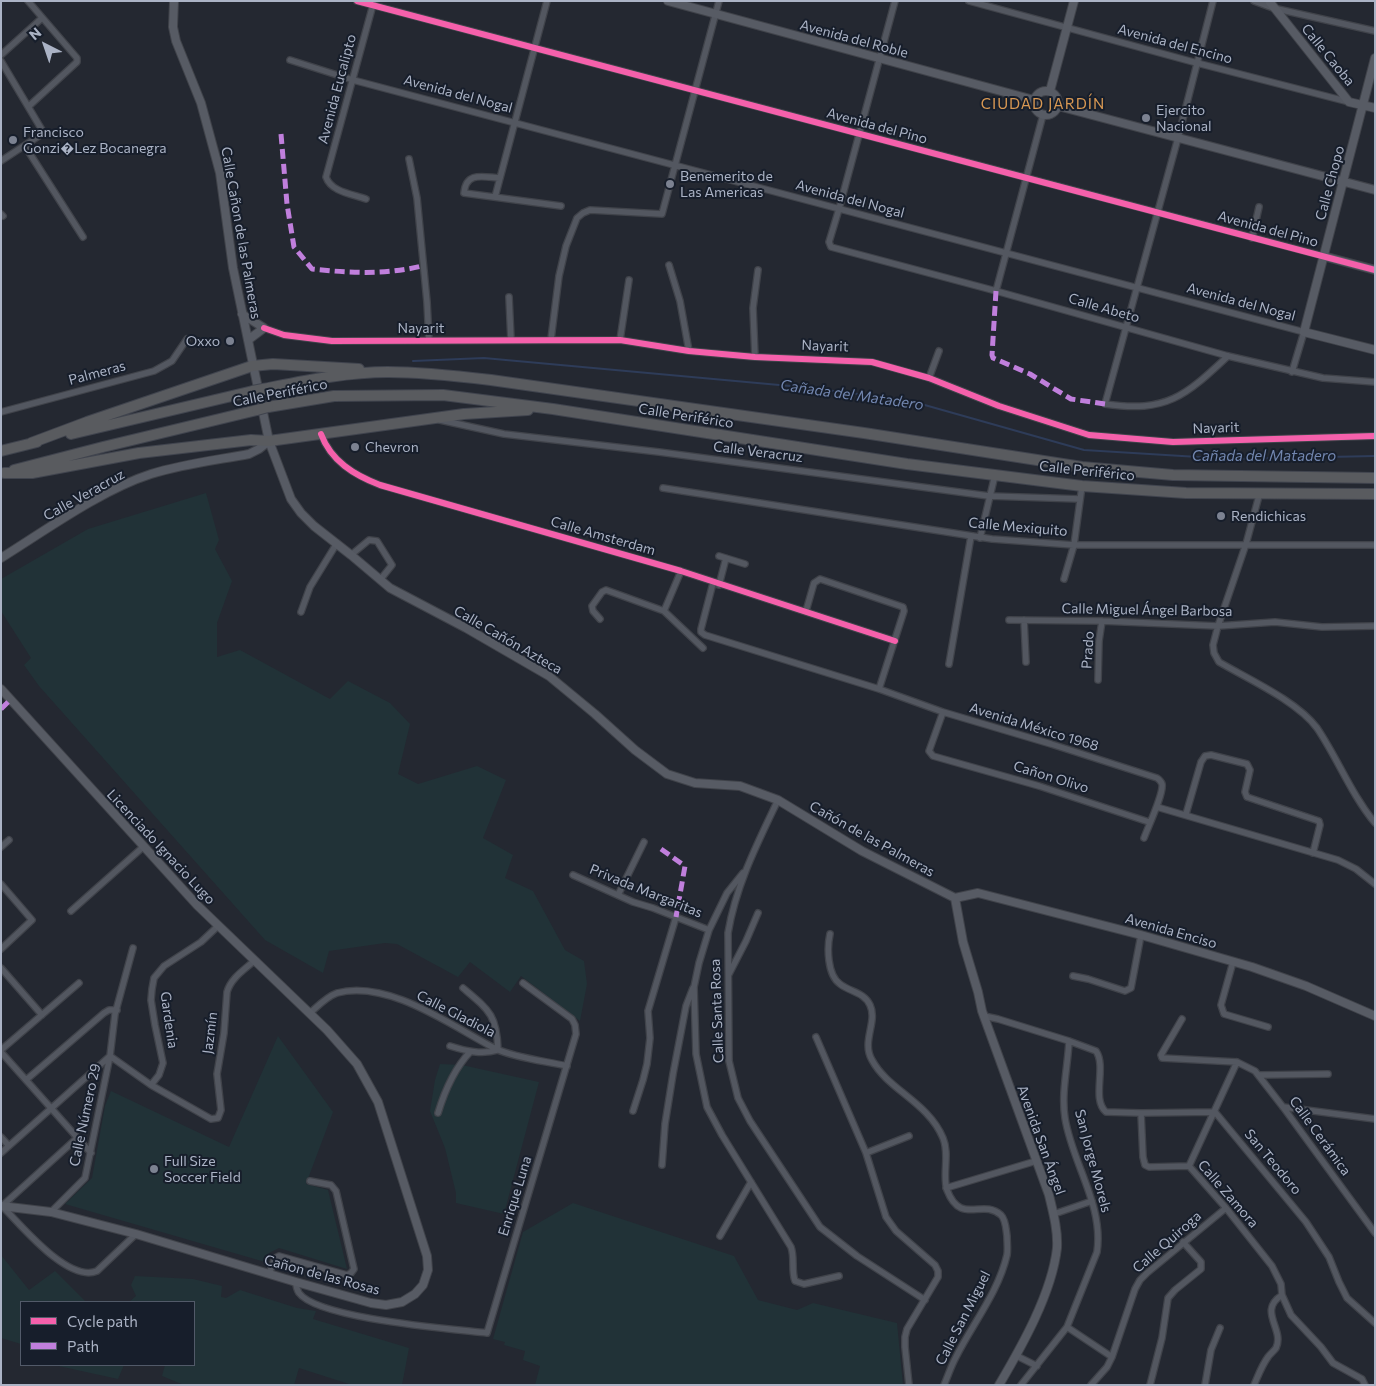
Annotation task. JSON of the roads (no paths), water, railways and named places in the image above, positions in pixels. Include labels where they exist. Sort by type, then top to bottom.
[{"type":"highway","points":[[31,443],[252,366],[298,364],[387,372]]},
{"type":"highway","name":"Calle Periférico","points":[[1,451],[252,391],[335,376],[387,372],[491,380],[864,432],[1082,467],[1173,475],[1375,478]]},
{"type":"highway","name":"Calle Periférico","points":[[2,473],[268,407],[334,396],[420,394],[482,399],[898,462],[1082,486],[1186,492],[1375,494]]},
{"type":"highway","points":[[2,473],[32,473],[139,454],[251,440],[269,441],[433,418],[553,409]]},
{"type":"main road","name":"Calle Cañon de las Palmeras","points":[[174,1],[173,27],[176,41],[201,103],[220,173],[233,268],[269,441],[291,499]]},
{"type":"main road","name":"Avenida del Roble","points":[[668,1],[1034,100]]},
{"type":"main road","points":[[1050,91],[1074,1]]},
{"type":"main road","name":"Calle Caoba","points":[[1271,5],[1349,102]]},
{"type":"main road","name":"Calle Chopo","points":[[1304,332],[1375,58]]},
{"type":"main road","points":[[1050,91],[1057,97],[1058,106],[1052,114],[1043,115],[1036,111],[1033,104],[1034,100],[1038,93],[1050,91]]},
{"type":"main road","name":"Avenida del Encino","points":[[1349,102],[1375,108]]},
{"type":"main road","points":[[1058,106],[1375,190]]},
{"type":"main road","name":"Avenida del Pino","points":[[1323,256],[1375,270]]},
{"type":"main road","points":[[242,314],[264,328],[248,340]]},
{"type":"main road","name":"Avenida del Nogal","points":[[1304,332],[1375,350]]},
{"type":"main road","name":"Calle Veracruz","points":[[1,558],[82,508],[150,474],[249,454],[269,441]]},
{"type":"main road","name":"Calle Cañón Azteca","points":[[291,499],[314,526],[390,588],[466,628],[549,676],[635,750],[667,774],[695,783],[740,786],[778,800]]},
{"type":"main road","name":"Licenciado Ignacio Lugo","points":[[1,689],[143,847],[218,926],[310,1013]]},
{"type":"main road","name":"Cañón de las Palmeras","points":[[778,800],[862,851],[955,898]]},
{"type":"main road","name":"Avenida Enciso","points":[[955,898],[978,893],[1233,962],[1306,986],[1375,1016]]},
{"type":"main road","name":"Avenida San Ángel","points":[[955,898],[963,942],[984,1016],[1054,1214],[1057,1247],[1054,1266],[1045,1294],[1017,1356],[1000,1385]]},
{"type":"main road","name":"Cañon de las Rosas","points":[[2,1206],[51,1212],[136,1234],[371,1303],[386,1305],[402,1302],[415,1294],[423,1285],[428,1270],[427,1256],[378,1102],[357,1064],[345,1048],[310,1013]]},
{"type":"street","points":[[28,1],[77,58],[77,62],[29,106]]},
{"type":"street","name":"Avenida del Pino","points":[[357,1],[695,92],[1323,256]]},
{"type":"street","points":[[495,197],[547,1]]},
{"type":"street","points":[[551,339],[566,246],[577,218],[590,210],[662,214],[719,1]]},
{"type":"street","points":[[839,210],[895,1]]},
{"type":"street","name":"Avenida del Encino","points":[[969,1],[1196,63],[1349,102]]},
{"type":"street","points":[[1213,1],[1178,138],[1105,404],[1127,408],[1142,408],[1173,400],[1207,376],[1228,356]]},
{"type":"street","points":[[1254,1],[1375,30]]},
{"type":"street","name":"Avenida Eucalipto","points":[[366,199],[333,187],[328,184],[326,177],[373,4]]},
{"type":"street","points":[[1,55],[42,18]]},
{"type":"street","name":"Avenida del Nogal","points":[[290,60],[353,80],[1304,332]]},
{"type":"street","points":[[1,61],[42,130],[42,134],[1,161]]},
{"type":"street","points":[[996,291],[1043,115]]},
{"type":"street","points":[[25,146],[83,237]]},
{"type":"street","points":[[409,160],[415,189],[427,302],[429,340]]},
{"type":"street","points":[[500,178],[475,177],[469,179],[465,183],[464,193],[562,206]]},
{"type":"street","points":[[1252,238],[1259,207]]},
{"type":"street","name":"Calle Abeto","points":[[839,210],[829,245],[831,247],[1292,372],[1323,378],[1375,382]]},
{"type":"street","points":[[668,265],[680,301],[688,351]]},
{"type":"street","points":[[755,357],[753,308],[758,270]]},
{"type":"street","points":[[620,340],[629,280]]},
{"type":"street","points":[[509,297],[511,340]]},
{"type":"street","name":"Nayarit","points":[[264,328],[284,336],[332,340],[620,340],[688,351],[755,357],[872,362],[929,378],[999,406],[1089,435],[1173,442],[1375,436]]},
{"type":"street","name":"Calle Chopo","points":[[1292,372],[1304,332]]},
{"type":"street","name":"Palmeras","points":[[1,412],[154,370],[172,361],[187,339]]},
{"type":"street","points":[[929,378],[939,350]]},
{"type":"street","name":"Calle Veracruz","points":[[433,418],[504,434],[707,458],[990,496],[1080,498]]},
{"type":"street","name":"Calle Amsterdam","points":[[321,434],[328,450],[341,464],[364,479],[380,485],[681,571],[895,641]]},
{"type":"street","points":[[980,538],[995,475]]},
{"type":"street","points":[[1064,579],[1074,545],[1082,486]]},
{"type":"street","name":"Calle Mexiquito","points":[[663,488],[980,538],[1074,545],[1375,545]]},
{"type":"street","points":[[1260,492],[1246,544],[1218,626],[1213,645],[1214,653],[1219,662],[1292,705],[1316,728],[1364,810],[1375,823]]},
{"type":"street","points":[[948,664],[971,536]]},
{"type":"street","points":[[351,555],[369,540],[377,541],[392,566],[380,580]]},
{"type":"street","points":[[301,612],[310,587],[337,544]]},
{"type":"street","points":[[719,556],[745,564]]},
{"type":"street","name":"Avenida México 1968","points":[[726,558],[701,629],[701,632],[705,635],[943,712],[1157,778],[1163,785],[1157,807]]},
{"type":"street","points":[[664,611],[681,571]]},
{"type":"street","points":[[806,611],[814,583],[820,579],[903,607],[904,611],[879,690]]},
{"type":"street","points":[[600,619],[592,606],[604,590],[664,611],[703,648]]},
{"type":"street","name":"Calle Miguel Ángel Barbosa","points":[[1008,620],[1102,621],[1218,626],[1275,622],[1322,627],[1375,626]]},
{"type":"street","points":[[1024,620],[1026,662]]},
{"type":"street","name":"Prado","points":[[1098,680],[1099,641],[1102,621]]},
{"type":"street","name":"Cañon Olivo","points":[[943,712],[929,751],[930,754],[1039,786],[1149,822]]},
{"type":"street","points":[[1186,814],[1201,762],[1205,756],[1211,755],[1247,764],[1250,770],[1245,792],[1247,797],[1319,821],[1320,825],[1313,853]]},
{"type":"street","name":"Calle Santa Rosa","points":[[778,800],[745,871],[730,919],[728,933],[729,1061],[738,1098],[750,1121],[820,1228],[857,1256],[925,1300]]},
{"type":"street","points":[[1144,838],[1149,822],[1157,807],[1348,863],[1375,884]]},
{"type":"street","points":[[1,848],[9,840]]},
{"type":"street","points":[[618,895],[644,842]]},
{"type":"street","points":[[71,911],[143,847]]},
{"type":"street","points":[[662,1165],[665,1124],[686,1006],[694,987],[709,930],[727,893],[745,871]]},
{"type":"street","name":"Privada Margaritas","points":[[573,875],[633,902],[709,930]]},
{"type":"street","points":[[1,884],[32,920],[1,948]]},
{"type":"street","points":[[729,974],[758,913]]},
{"type":"street","points":[[633,1111],[647,1064],[650,1038],[648,1011],[676,917]]},
{"type":"street","name":"Gardenia","points":[[150,1085],[162,1070],[163,1063],[152,1000],[154,978],[164,966],[201,942],[218,926]]},
{"type":"street","points":[[830,934],[827,946],[834,978],[839,984],[859,993],[865,998],[872,1010],[867,1050],[872,1061],[882,1074],[932,1118],[944,1139],[947,1155],[946,1188],[1036,1160]]},
{"type":"street","points":[[1072,976],[1125,991],[1128,990],[1131,988],[1140,936]]},
{"type":"street","name":"Calle Número 29","points":[[51,1212],[84,1179],[110,1056],[117,1010],[133,948]]},
{"type":"street","name":"Jazmín","points":[[150,1085],[211,1119],[218,1118],[222,1110],[217,1074],[224,1033],[226,992],[228,986],[237,975],[254,961]]},
{"type":"street","points":[[1233,962],[1221,1005],[1224,1014],[1268,1027]]},
{"type":"street","points":[[1,968],[42,1015]]},
{"type":"street","points":[[79,983],[1,1051],[91,1153]]},
{"type":"street","name":"Enrique Luna","points":[[296,1282],[298,1292],[306,1299],[322,1306],[360,1317],[487,1333],[576,1034],[576,1025],[572,1019],[523,983]]},
{"type":"street","points":[[694,987],[696,1054],[707,1107],[722,1135],[792,1246],[795,1281],[804,1284],[839,1276]]},
{"type":"street","points":[[450,1046],[470,1052],[485,1053],[498,1050],[495,1021],[477,1000],[463,988]]},
{"type":"street","name":"Calle Gladiola","points":[[310,1013],[336,994],[361,991],[376,993],[433,1012],[498,1050],[567,1066]]},
{"type":"street","points":[[26,1080],[104,1013],[109,1010],[117,1010]]},
{"type":"street","points":[[984,1016],[1070,1041],[1098,1053],[1100,1061],[1100,1102],[1106,1112],[1214,1112]]},
{"type":"street","points":[[1182,1019],[1161,1055],[1162,1058],[1237,1062],[1189,1166]]},
{"type":"street","points":[[816,1036],[866,1153],[886,1217],[891,1226],[936,1265],[938,1271],[938,1277],[907,1329],[905,1337],[909,1385]]},
{"type":"street","name":"San Jorge Morels","points":[[1021,1385],[1038,1366],[1067,1327],[1097,1252],[1099,1232],[1092,1201],[1065,1118],[1065,1094],[1070,1041]]},
{"type":"street","points":[[438,1113],[444,1092],[463,1059],[470,1052]]},
{"type":"street","points":[[1,1153],[110,1056],[150,1085]]},
{"type":"street","name":"Calle Cerámica","points":[[1237,1062],[1260,1075],[1375,1233]]},
{"type":"street","points":[[1260,1075],[1328,1074]]},
{"type":"street","points":[[1283,1107],[1375,1119]]},
{"type":"street","name":"San Teodoro","points":[[1214,1112],[1306,1222],[1329,1257],[1348,1298],[1375,1323]]},
{"type":"street","name":"Calle Zamora","points":[[1141,1113],[1145,1165],[1149,1167],[1189,1166],[1226,1208],[1272,1266],[1281,1284],[1282,1295],[1291,1315],[1321,1347],[1333,1363],[1362,1379],[1365,1385]]},
{"type":"street","points":[[866,1153],[909,1136]]},
{"type":"street","points":[[1,1137],[9,1146]]},
{"type":"street","points":[[77,1138],[2,1206],[60,1263],[78,1272],[91,1274],[97,1271],[136,1234]]},
{"type":"street","points":[[269,1274],[275,1258],[279,1256],[347,1275],[351,1274],[354,1269],[336,1191],[331,1185],[310,1181]]},
{"type":"street","points":[[720,1236],[751,1182]]},
{"type":"street","name":"Calle San Miguel","points":[[944,1385],[956,1357],[994,1291],[1007,1254],[1006,1228],[1002,1216],[995,1211],[986,1209],[967,1211],[959,1208],[952,1200],[946,1188]]},
{"type":"street","points":[[1054,1214],[1092,1201]]},
{"type":"street","name":"Calle Quiroga","points":[[1091,1385],[1107,1367],[1112,1357],[1135,1289],[1140,1280],[1183,1242],[1226,1208]]},
{"type":"street","points":[[1150,1385],[1162,1338],[1168,1298],[1174,1290],[1201,1269],[1201,1262],[1183,1242]]},
{"type":"street","points":[[1254,1385],[1267,1358],[1276,1347],[1277,1338],[1271,1307],[1275,1299],[1282,1295]]},
{"type":"street","points":[[1067,1327],[1112,1357]]},
{"type":"street","points":[[1205,1385],[1211,1350],[1220,1328]]},
{"type":"street","points":[[1017,1356],[1038,1366]]},
{"type":"waterway","name":"Cañada del Matadero","points":[[413,361],[484,358],[801,387],[907,400],[1084,450],[1231,459],[1375,456]]},
{"type":"place","name":"Ejercito Nacional","points":[[1146,118]]},
{"type":"place","name":"Francisco Gonzi�Lez Bocanegra","points":[[13,140]]},
{"type":"place","name":"Benemerito de Las Americas","points":[[670,184]]},
{"type":"place","name":"Oxxo","points":[[230,341]]},
{"type":"place","name":"Chevron","points":[[355,447]]},
{"type":"place","name":"Rendichicas","points":[[1221,516]]},
{"type":"place","name":"Full Size Soccer Field","points":[[154,1169]]},
{"type":"district","name":"CIUDAD JARDÍN","points":[[1043,104]]}]
